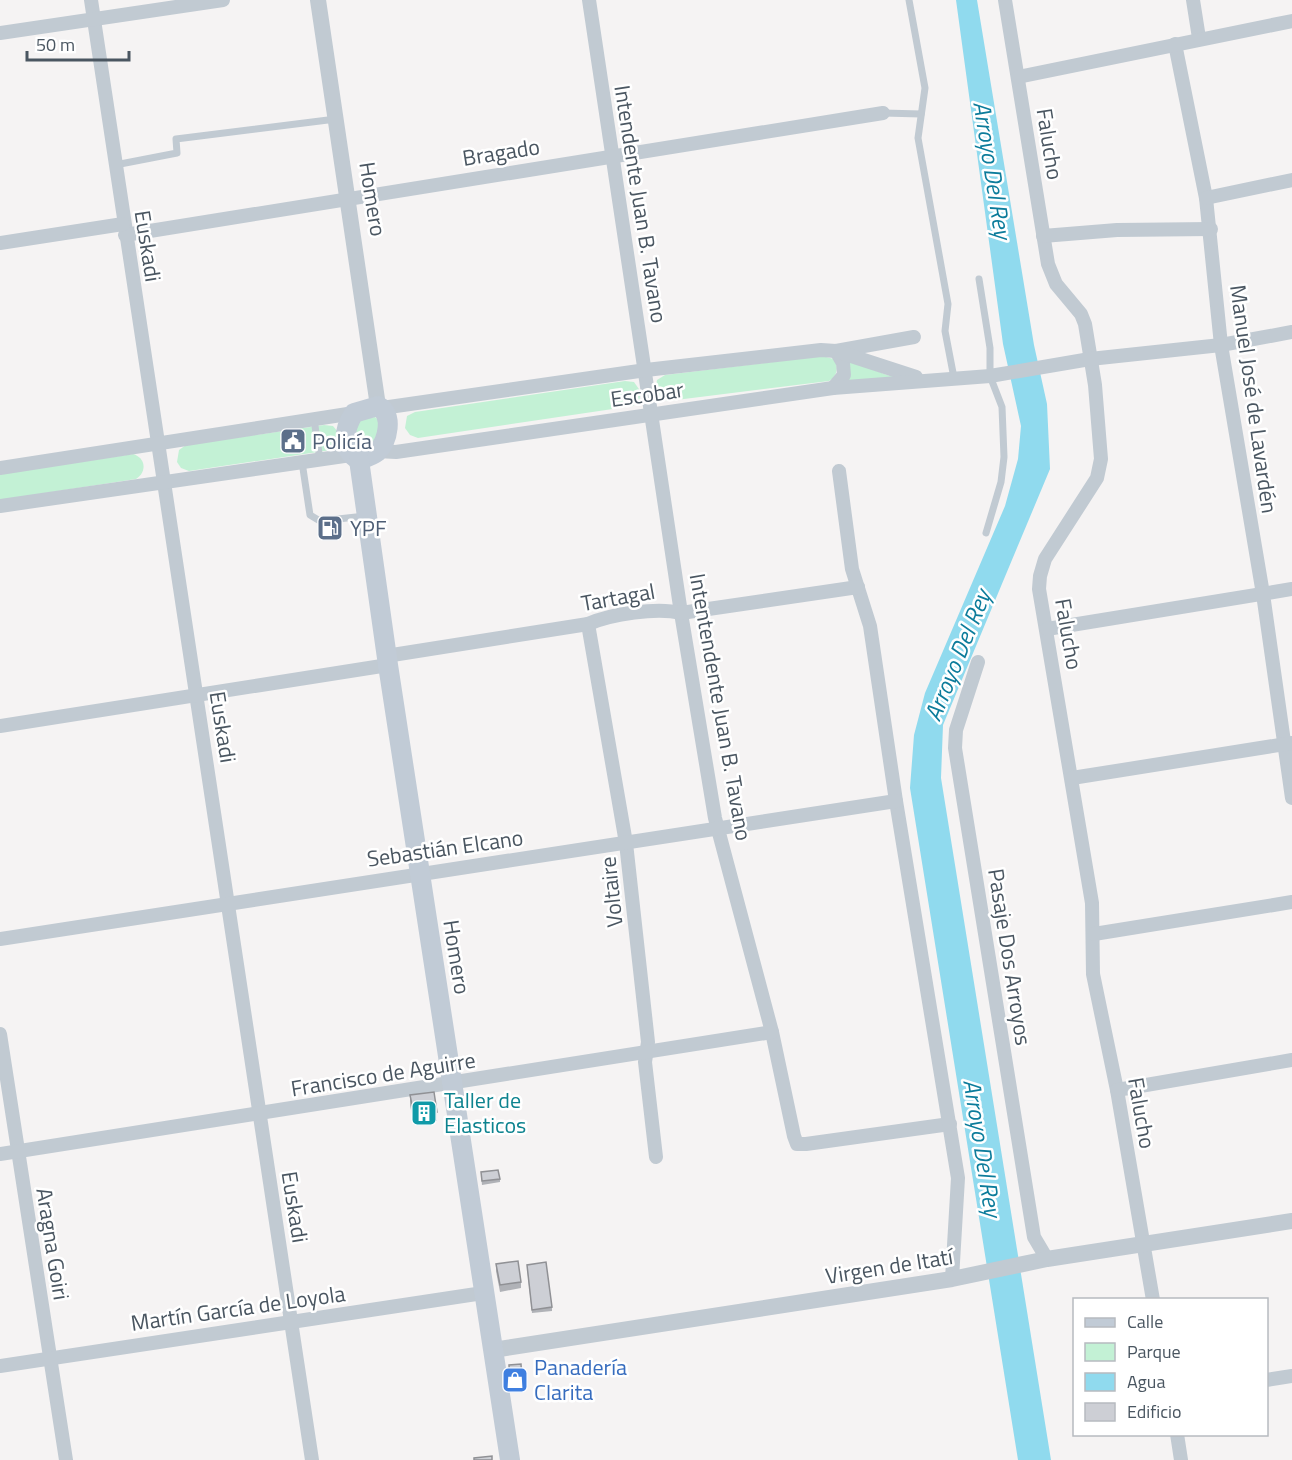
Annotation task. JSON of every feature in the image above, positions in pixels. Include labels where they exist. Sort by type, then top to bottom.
[{"type":"main road","points":[[380,407],[388,433],[377,451],[355,458],[345,444],[345,433],[354,412],[380,407]]},
{"type":"main road","name":"Homero","points":[[355,458],[367,516],[510,1460]]},
{"type":"street","name":"Euskadi","points":[[91,0],[312,1460]]},
{"type":"street","points":[[0,33],[223,0]]},
{"type":"street","name":"Homero","points":[[318,0],[380,407]]},
{"type":"street","name":"Intendente Juan B. Tavano","points":[[589,0],[651,415]]},
{"type":"street","name":"Falucho","points":[[1005,0],[1050,274],[1081,314],[1085,324],[1090,359],[1101,469],[1045,559],[1039,590],[1072,778],[1094,934],[1093,974],[1117,1090],[1153,1298]]},
{"type":"street","points":[[1193,0],[1199,38]]},
{"type":"street","points":[[1018,77],[1199,38],[1292,21]]},
{"type":"street","name":"Manuel José de Lavardén","points":[[1175,44],[1211,229],[1221,345],[1288,744],[1292,798]]},
{"type":"street","name":"Bragado","points":[[0,243],[124,230],[349,199],[884,113]]},
{"type":"street","points":[[1206,198],[1292,180]]},
{"type":"street","points":[[1043,236],[1117,230],[1211,229]]},
{"type":"street","name":"Escobar","points":[[377,451],[396,452],[833,388],[993,375],[1090,359],[1221,345],[1292,332]]},
{"type":"street","name":"Escobar","points":[[380,407],[646,370],[821,350],[836,351],[914,337]]},
{"type":"street","points":[[833,388],[844,375],[843,363],[836,351]]},
{"type":"street","name":"Escobar","points":[[836,351],[924,380]]},
{"type":"street","points":[[0,468],[354,412]]},
{"type":"street","name":"Intentendente Juan B. Tavano","points":[[651,415],[681,613],[719,830],[772,1032],[797,1144],[950,1124]]},
{"type":"street","points":[[0,506],[302,462],[355,458]]},
{"type":"street","points":[[839,471],[852,569],[870,626],[896,801],[950,1124],[959,1199],[960,1277]]},
{"type":"street","name":"Tartagal","points":[[0,726],[197,695],[588,624],[599,619],[667,609],[681,613],[858,587]]},
{"type":"street","points":[[1047,629],[1292,589]]},
{"type":"street","name":"Voltaire","points":[[588,624],[626,843],[648,1042],[645,1062],[656,1157]]},
{"type":"street","name":"Pasaje Dos Arroyos","points":[[978,662],[956,730],[956,756],[1040,1261]]},
{"type":"street","points":[[1072,778],[1288,744]]},
{"type":"street","name":"Sebastián Elcano","points":[[0,939],[228,902],[719,830],[896,801]]},
{"type":"street","points":[[1094,934],[1292,902]]},
{"type":"street","name":"Francisco de Aguirre","points":[[0,1154],[452,1085],[772,1032]]},
{"type":"street","name":"Aragna Goiri","points":[[0,1034],[66,1460]]},
{"type":"street","points":[[1117,1090],[1292,1060]]},
{"type":"street","name":"Virgen de Itatí","points":[[493,1350],[960,1277],[1142,1243],[1292,1221]]},
{"type":"street","name":"Martín García de Loyola","points":[[0,1366],[483,1293]]},
{"type":"street","points":[[1268,1380],[1292,1376]]},
{"type":"street","points":[[1177,1436],[1181,1460]]},
{"type":"lane","points":[[909,0],[924,72],[925,88],[918,138],[948,304],[945,331],[954,378]]},
{"type":"lane","points":[[884,113],[921,114]]},
{"type":"lane","points":[[115,165],[177,153],[176,140],[336,119]]},
{"type":"lane","points":[[979,279],[993,375],[1002,407],[1004,457],[1001,482],[986,533]]},
{"type":"lane","points":[[314,419],[320,460]]},
{"type":"lane","points":[[302,462],[309,515],[313,519],[320,521],[367,516]]},
{"type":"green space","points":[[822,356],[834,359],[837,369],[829,381],[668,401],[660,398],[655,392],[657,380],[665,375]]},
{"type":"green space","points":[[847,360],[887,375],[903,378],[842,383]]},
{"type":"green space","points":[[625,381],[634,382],[641,392],[639,401],[633,406],[418,438],[410,435],[405,428],[407,416],[415,412]]},
{"type":"green space","points":[[375,417],[382,423],[375,442],[361,442],[355,434],[358,420]]},
{"type":"green space","points":[[324,425],[333,426],[338,432],[338,445],[331,450],[189,471],[181,468],[177,462],[179,450],[186,445]]},
{"type":"green space","points":[[133,454],[144,465],[142,473],[136,479],[0,500],[0,474]]},
{"type":"water","name":"Arroyo Del Rey","points":[[956,0],[977,0],[1034,345],[1047,404],[1050,469],[943,725],[941,778],[1051,1460],[1018,1460],[910,788],[914,735],[925,693],[1005,506],[1018,459],[1021,426],[1003,344]]},
{"type":"building","points":[[434,1092],[437,1112],[414,1115],[410,1095]]},
{"type":"building","points":[[498,1170],[500,1179],[482,1181],[481,1172]]},
{"type":"building","points":[[518,1261],[521,1282],[500,1285],[496,1264]]},
{"type":"building","points":[[546,1262],[552,1307],[532,1310],[527,1265]]},
{"type":"building","points":[[521,1364],[522,1381],[510,1382],[509,1365]]},
{"type":"building","points":[[492,1456],[492,1460],[474,1460],[474,1458]]},
{"type":"place","name":"Policía","points":[[293,441]]},
{"type":"place","name":"YPF","points":[[330,528]]},
{"type":"place","name":"Taller de Elasticos","points":[[424,1113]]},
{"type":"place","name":"Panadería Clarita","points":[[515,1380]]}]
